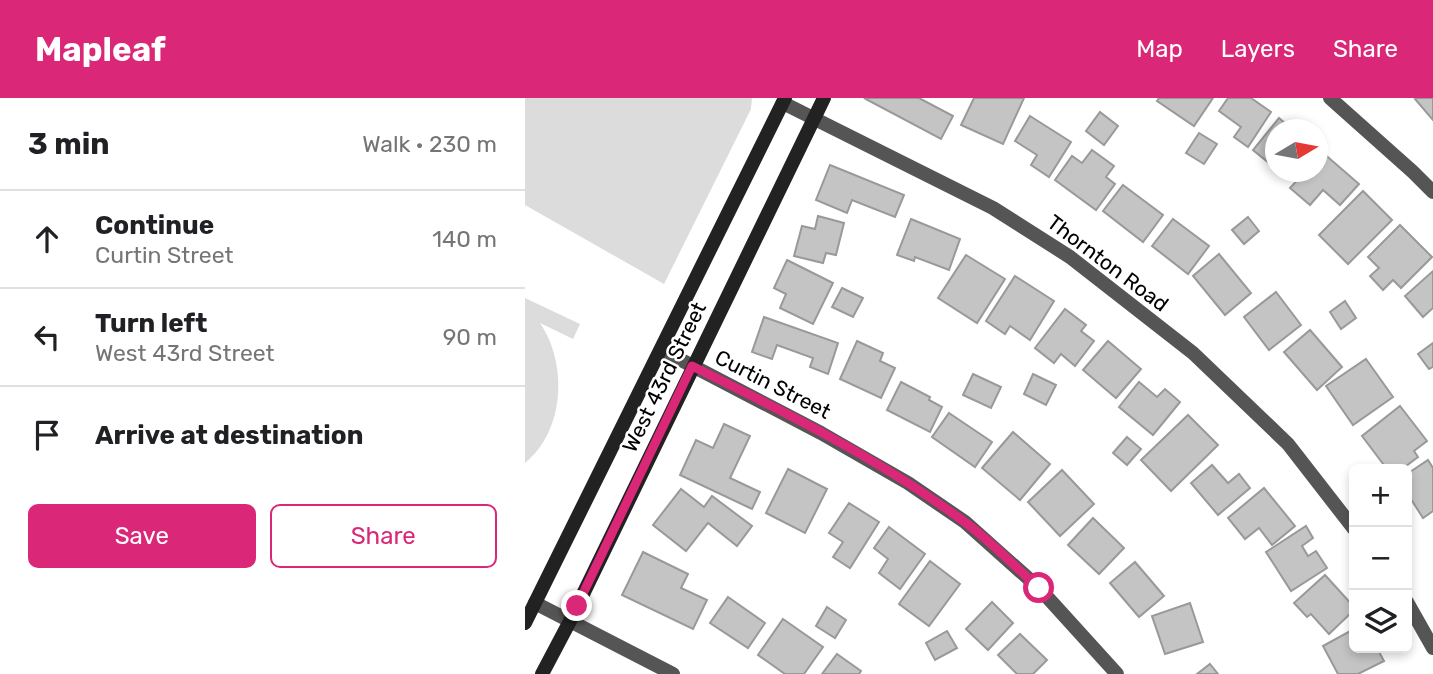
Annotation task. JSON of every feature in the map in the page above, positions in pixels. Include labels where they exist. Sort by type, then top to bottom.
[{"type":"main road","name":"West 43rd Street","points":[[542,674],[824,98]]},
{"type":"main road","name":"West 43rd Street","points":[[525,623],[784,100]]},
{"type":"street","points":[[1330,98],[1433,192]]},
{"type":"street","name":"Thornton Road","points":[[784,100],[814,118],[993,208],[1070,257],[1193,353],[1288,444],[1352,527]]},
{"type":"street","name":"Curtin Street","points":[[662,351],[821,433],[908,483],[965,522],[1039,588],[1117,674]]},
{"type":"street","points":[[535,603],[673,674]]},
{"type":"street","points":[[1412,610],[1433,648]]},
{"type":"shaded area","points":[[525,98],[752,98],[751,109],[664,284],[525,205]]},
{"type":"shaded area","points":[[525,298],[580,324],[573,339],[540,323],[555,358],[558,396],[548,433],[525,463]]},
{"type":"building","points":[[864,98],[919,98],[953,116],[941,139]]},
{"type":"building","points":[[974,98],[1024,98],[1003,144],[961,125]]},
{"type":"building","points":[[1159,98],[1213,98],[1194,126],[1157,101]]},
{"type":"building","points":[[1228,98],[1251,98],[1271,112],[1248,147],[1234,137],[1241,127],[1219,111]]},
{"type":"building","points":[[1433,98],[1433,120],[1415,99]]},
{"type":"building","points":[[1100,112],[1118,126],[1104,145],[1086,131]]},
{"type":"building","points":[[1030,116],[1071,142],[1049,177],[1031,165],[1037,155],[1015,141]]},
{"type":"building","points":[[1199,133],[1217,144],[1204,164],[1186,153]]},
{"type":"building","points":[[1265,135],[1265,160],[1253,150]]},
{"type":"building","points":[[1092,150],[1114,166],[1106,177],[1115,184],[1096,210],[1055,180],[1072,156],[1082,163]]},
{"type":"building","points":[[1328,157],[1359,184],[1340,205],[1323,190],[1310,205],[1290,188],[1296,182],[1328,182]]},
{"type":"building","points":[[830,165],[904,195],[895,217],[852,200],[847,213],[816,200]]},
{"type":"building","points":[[1123,185],[1163,215],[1143,242],[1103,211]]},
{"type":"building","points":[[1363,191],[1392,220],[1348,264],[1319,235]]},
{"type":"building","points":[[818,216],[844,223],[836,255],[826,253],[823,263],[794,256],[802,226],[815,229]]},
{"type":"building","points":[[1248,217],[1259,231],[1244,244],[1232,230]]},
{"type":"building","points":[[911,219],[960,239],[949,270],[915,257],[914,261],[897,255]]},
{"type":"building","points":[[1173,219],[1209,246],[1188,274],[1152,246]]},
{"type":"building","points":[[1400,225],[1432,257],[1401,288],[1393,280],[1383,290],[1370,276],[1379,268],[1368,257]]},
{"type":"building","points":[[1219,254],[1251,293],[1225,315],[1193,276]]},
{"type":"building","points":[[966,255],[1005,279],[977,323],[938,298]]},
{"type":"building","points":[[787,260],[833,283],[813,324],[780,308],[786,294],[774,288]]},
{"type":"building","points":[[1433,271],[1433,308],[1423,317],[1405,296]]},
{"type":"building","points":[[1015,276],[1054,301],[1030,340],[1010,326],[1005,334],[986,321]]},
{"type":"building","points":[[842,288],[863,298],[853,317],[832,307]]},
{"type":"building","points":[[1276,292],[1301,325],[1269,350],[1244,317]]},
{"type":"building","points":[[1345,301],[1356,318],[1341,329],[1330,312]]},
{"type":"building","points":[[1065,309],[1086,325],[1081,331],[1094,341],[1075,366],[1061,354],[1054,363],[1035,348]]},
{"type":"building","points":[[764,317],[838,343],[828,374],[810,367],[813,358],[777,345],[772,359],[752,352]]},
{"type":"building","points":[[1310,330],[1342,367],[1317,390],[1284,352]]},
{"type":"building","points":[[857,341],[883,353],[880,361],[895,368],[881,398],[840,379]]},
{"type":"building","points":[[1108,341],[1141,369],[1116,398],[1083,370]]},
{"type":"building","points":[[1433,343],[1433,367],[1429,369],[1418,354]]},
{"type":"building","points":[[1366,359],[1393,397],[1353,425],[1326,386]]},
{"type":"building","points":[[973,374],[1001,387],[991,408],[963,395]]},
{"type":"building","points":[[1033,374],[1056,385],[1046,405],[1024,394]]},
{"type":"building","points":[[901,382],[930,397],[929,400],[942,407],[930,432],[887,410]]},
{"type":"building","points":[[1139,382],[1157,397],[1165,389],[1180,402],[1153,435],[1119,407]]},
{"type":"building","points":[[1400,406],[1427,441],[1414,451],[1418,457],[1409,464],[1383,464],[1362,436]]},
{"type":"building","points":[[949,413],[992,442],[975,467],[932,437]]},
{"type":"building","points":[[1188,415],[1218,445],[1171,491],[1141,460]]},
{"type":"building","points":[[724,424],[750,436],[730,478],[760,492],[752,509],[680,475],[696,440],[713,448]]},
{"type":"building","points":[[1013,432],[1050,464],[1020,500],[982,468]]},
{"type":"building","points":[[1127,437],[1141,449],[1127,465],[1113,453]]},
{"type":"building","points":[[1428,460],[1433,468],[1433,511],[1423,518],[1412,501],[1412,471]]},
{"type":"building","points":[[1212,465],[1228,483],[1239,474],[1250,488],[1218,515],[1191,483]]},
{"type":"building","points":[[788,469],[827,489],[805,533],[766,513]]},
{"type":"building","points":[[1062,470],[1094,504],[1060,536],[1028,502]]},
{"type":"building","points":[[1264,488],[1295,526],[1272,545],[1259,528],[1245,539],[1228,518]]},
{"type":"building","points":[[681,489],[704,507],[712,496],[752,526],[737,546],[708,523],[686,551],[653,525]]},
{"type":"building","points":[[849,503],[879,522],[850,568],[833,557],[843,542],[829,533]]},
{"type":"building","points":[[1093,518],[1124,548],[1099,574],[1068,545]]},
{"type":"building","points":[[1306,526],[1313,538],[1302,546],[1308,556],[1316,551],[1327,568],[1291,591],[1266,552]]},
{"type":"building","points":[[889,527],[925,554],[900,589],[879,573],[888,559],[874,548]]},
{"type":"building","points":[[643,552],[688,574],[681,588],[707,600],[693,629],[622,595]]},
{"type":"building","points":[[930,561],[960,584],[929,626],[899,604]]},
{"type":"building","points":[[1135,562],[1164,596],[1139,617],[1110,583]]},
{"type":"building","points":[[1325,575],[1349,601],[1349,615],[1329,634],[1311,614],[1307,617],[1294,603]]},
{"type":"building","points":[[728,597],[765,623],[748,648],[710,623]]},
{"type":"building","points":[[992,602],[1013,623],[988,650],[966,629]]},
{"type":"building","points":[[1190,603],[1203,642],[1165,654],[1152,616]]},
{"type":"building","points":[[827,607],[846,620],[835,638],[816,626]]},
{"type":"building","points":[[783,619],[823,647],[804,674],[785,674],[758,655]]},
{"type":"building","points":[[947,631],[957,648],[935,660],[926,643]]},
{"type":"building","points":[[1349,632],[1349,653],[1380,653],[1384,661],[1358,674],[1338,674],[1323,646]]},
{"type":"building","points":[[1020,634],[1047,660],[1033,674],[1017,674],[998,655]]},
{"type":"building","points":[[837,654],[861,671],[859,674],[822,674]]},
{"type":"building","points":[[1210,664],[1218,674],[1197,674]]},
{"type":"route","points":[[577,606],[692,366],[821,433],[908,483],[965,522],[1039,588]]}]
